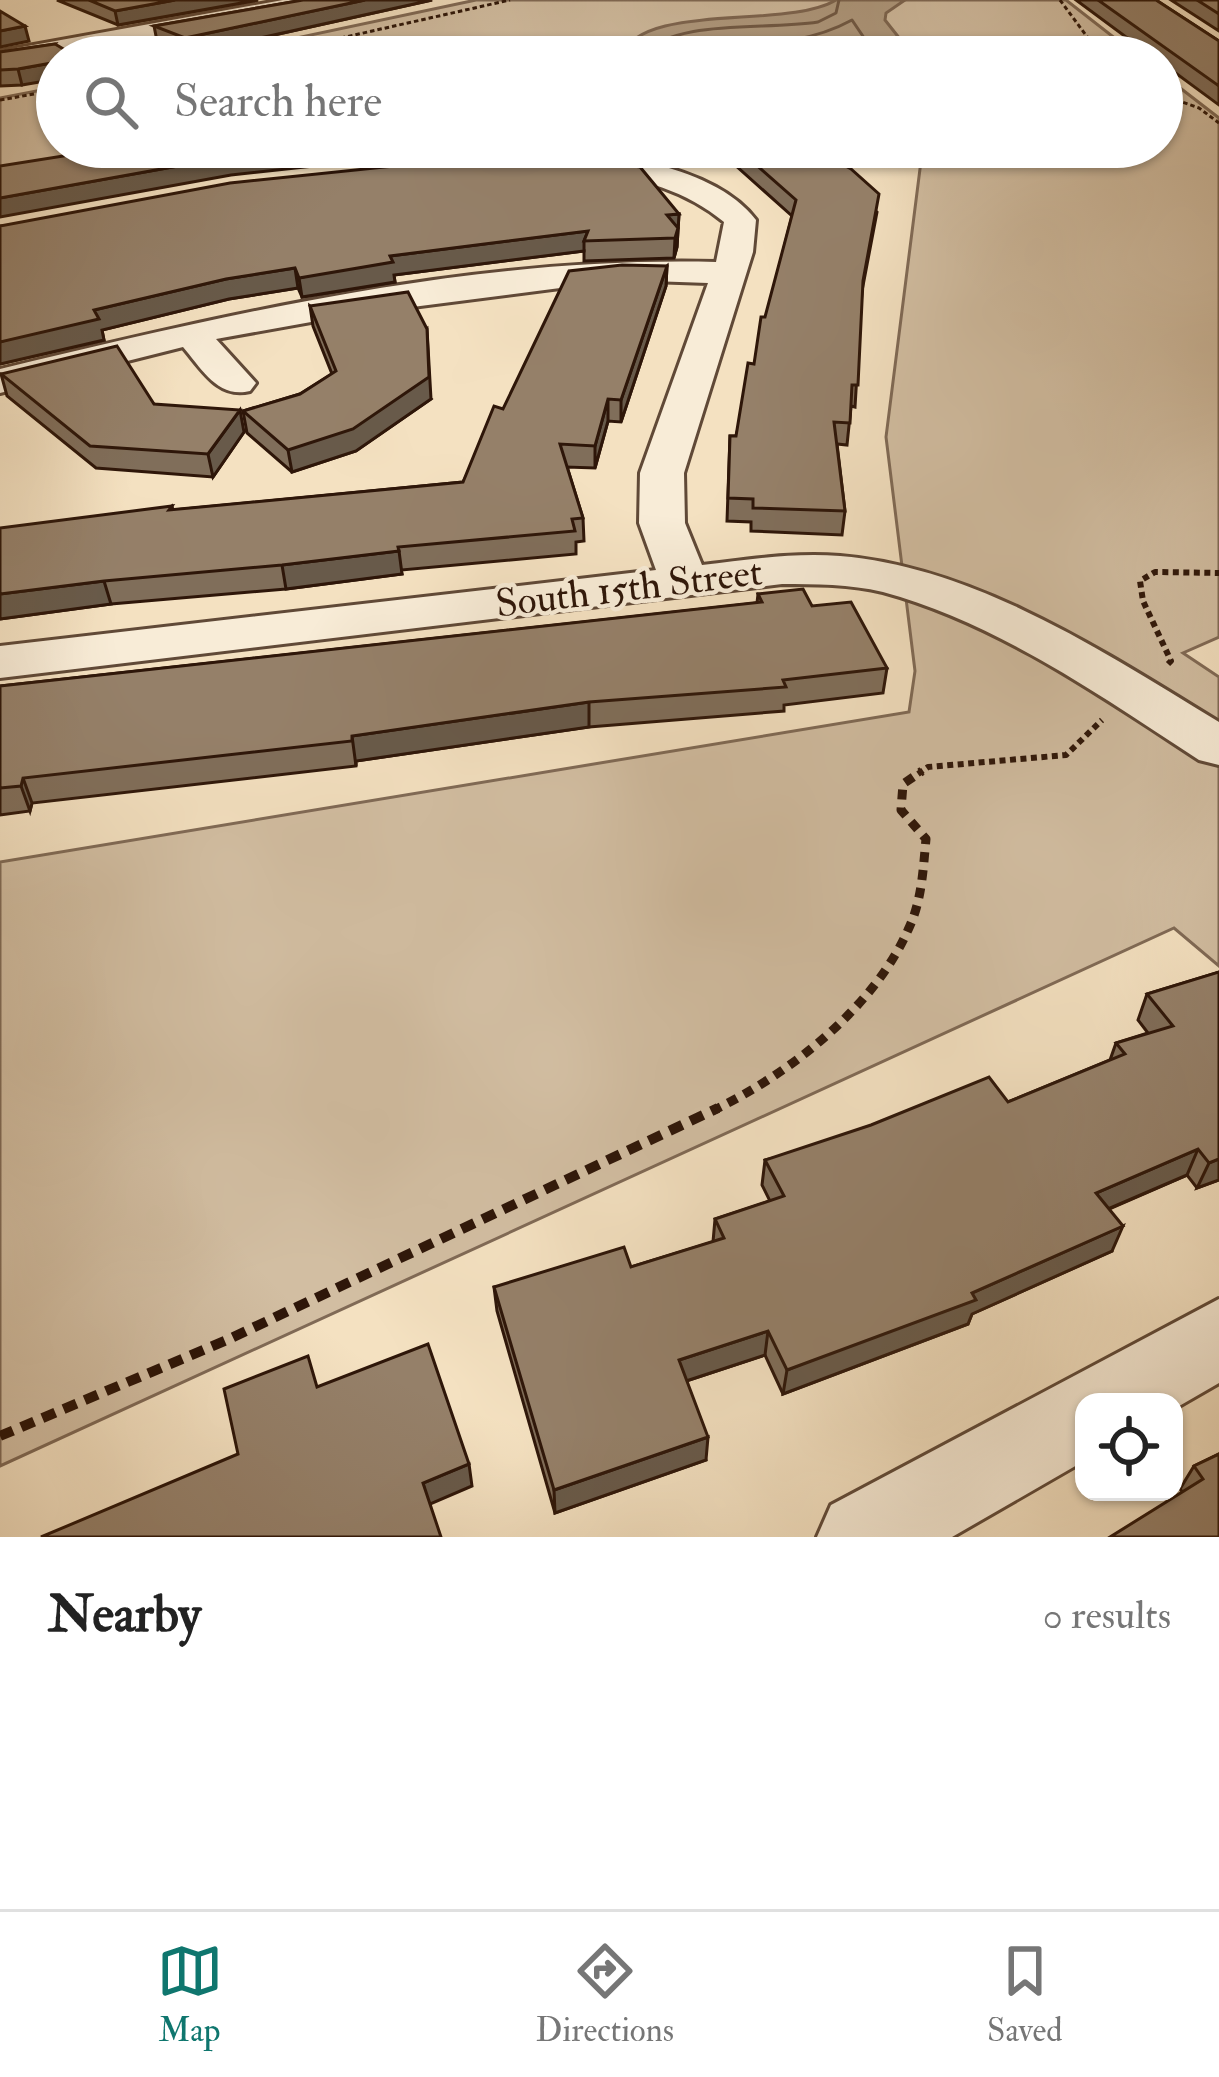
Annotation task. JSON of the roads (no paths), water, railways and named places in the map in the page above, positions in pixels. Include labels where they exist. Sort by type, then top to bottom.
[{"type":"street","points":[[121,36],[320,0]]},
{"type":"street","points":[[132,13],[165,28]]},
{"type":"street","points":[[0,58],[36,51]]},
{"type":"street","points":[[620,168],[729,208],[740,220],[741,235],[662,473],[662,523],[684,582]]},
{"type":"street","points":[[0,381],[265,317],[574,274],[662,269],[729,273]]},
{"type":"street","points":[[191,334],[236,383]]},
{"type":"street","name":"South 15th Street","points":[[0,662],[782,570],[848,571],[898,583],[997,621],[1136,695],[1219,747]]},
{"type":"street","points":[[1120,1393],[1219,1338]]},
{"type":"street","points":[[863,1537],[1075,1418]]},
{"type":"water","points":[[836,0],[905,0],[886,13],[885,20],[898,36],[642,36],[684,22],[813,9]]}]
